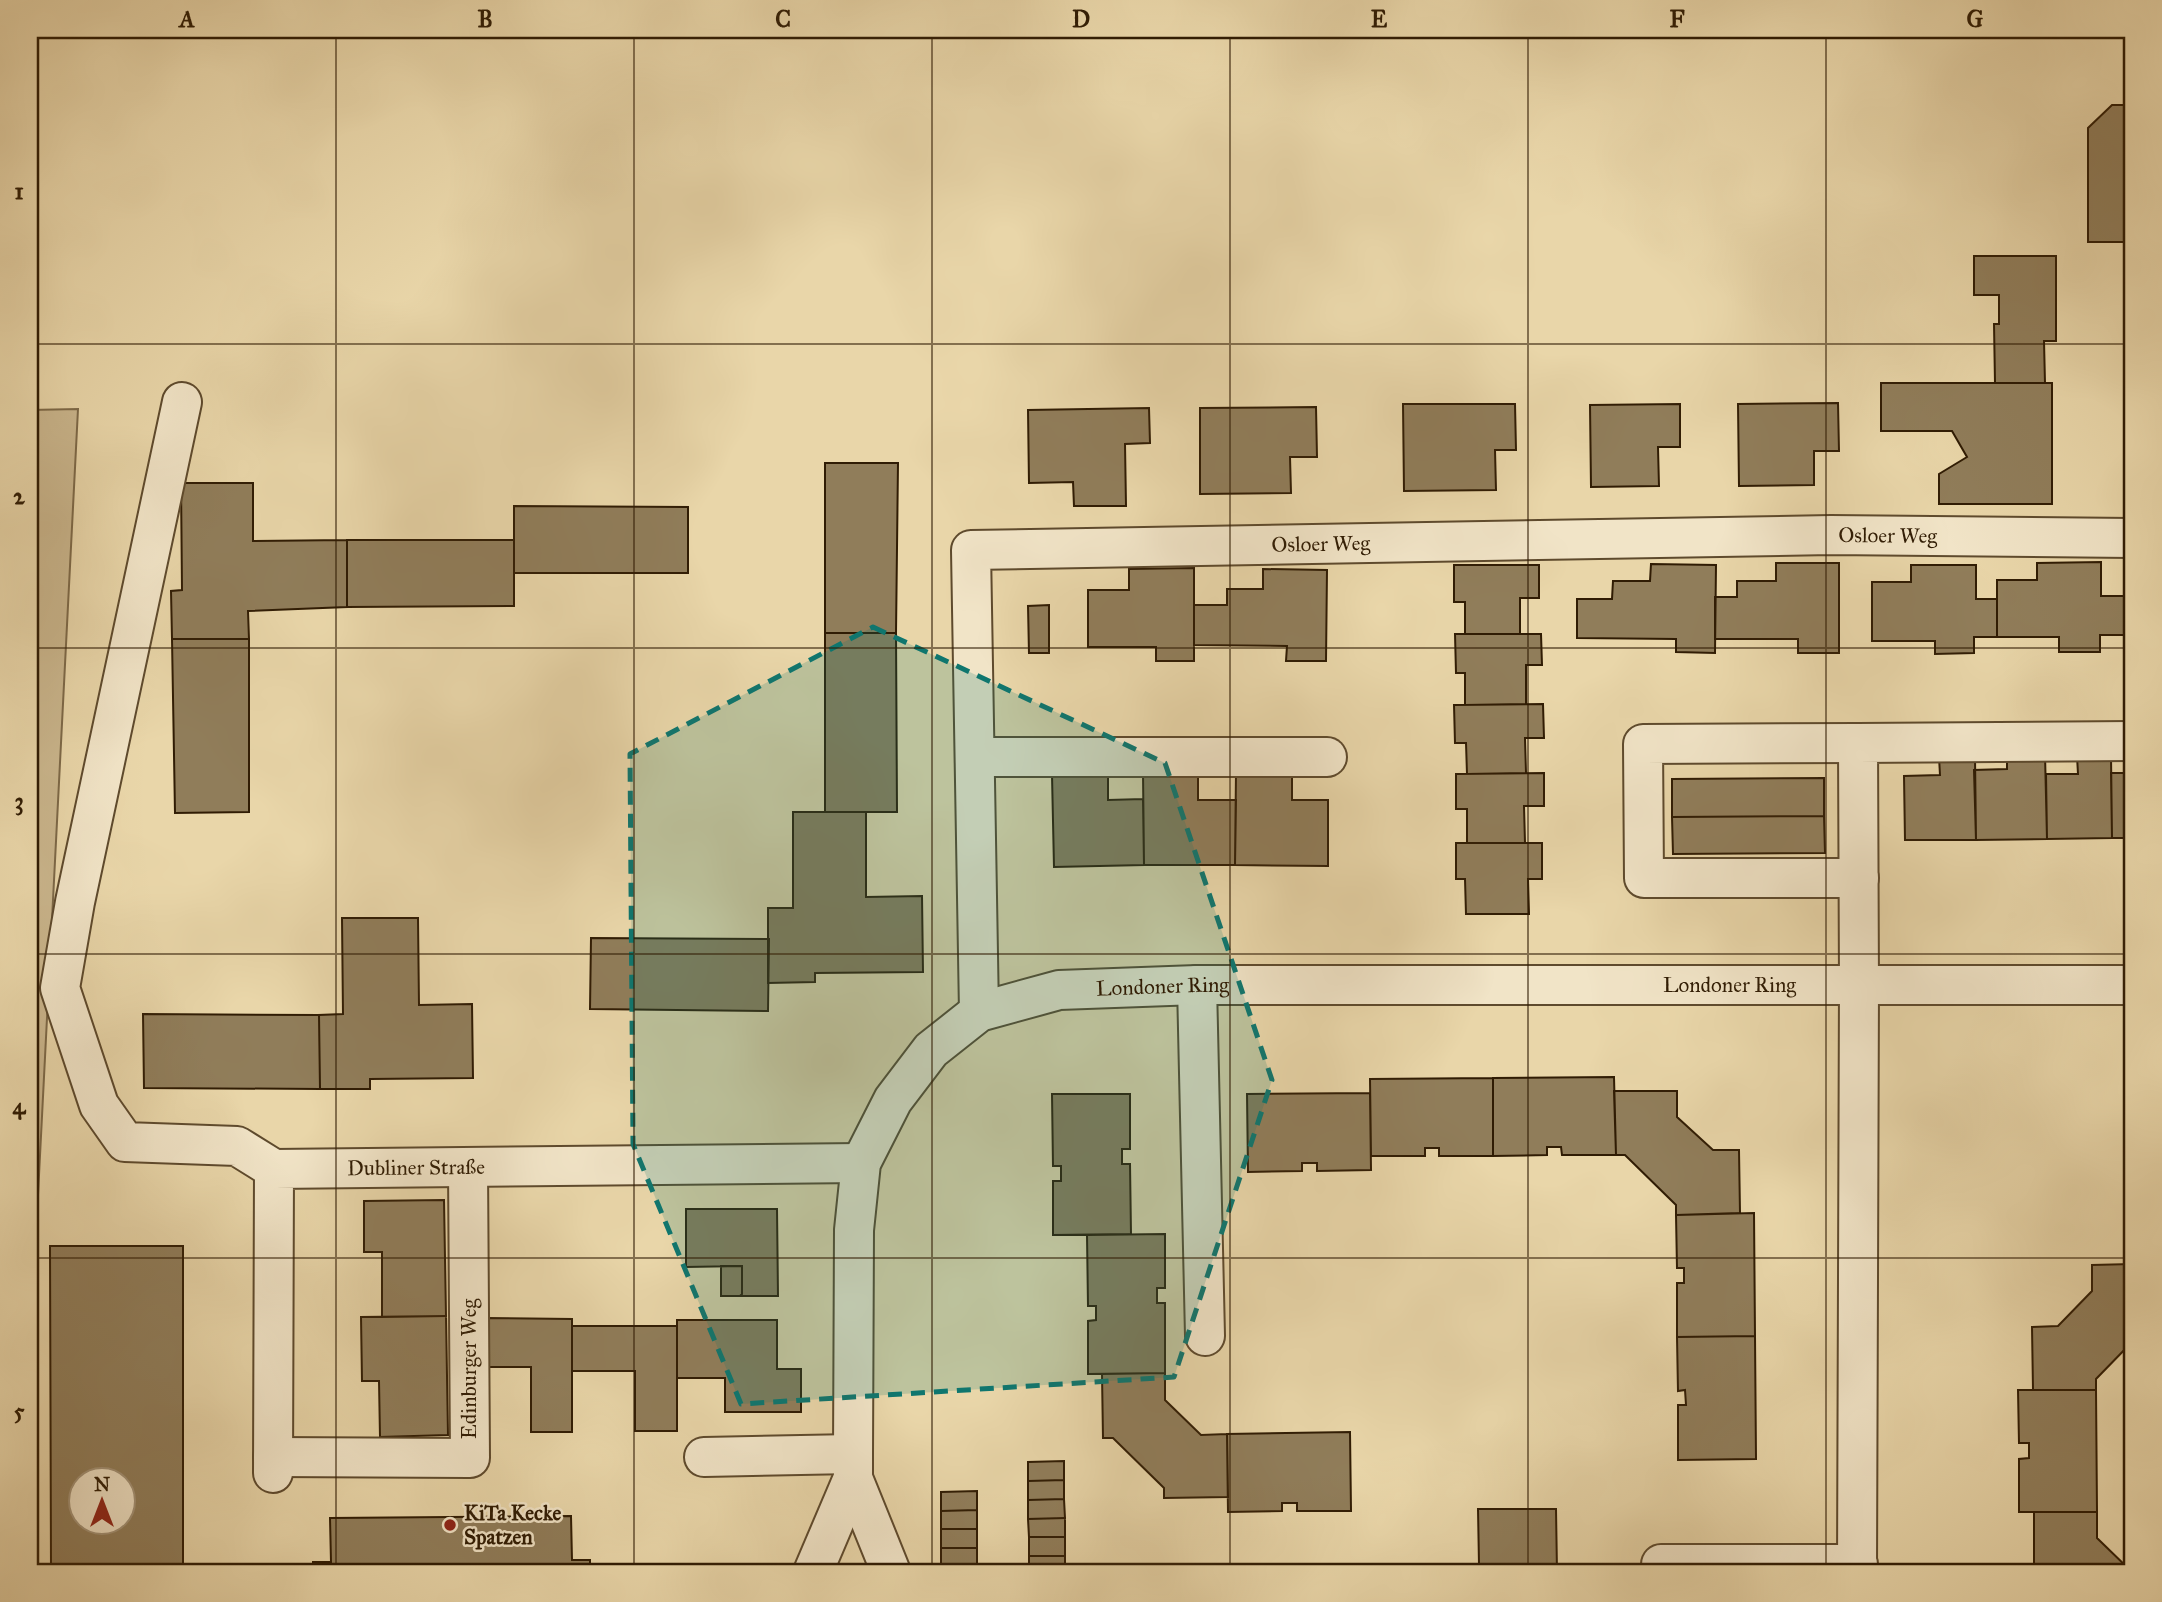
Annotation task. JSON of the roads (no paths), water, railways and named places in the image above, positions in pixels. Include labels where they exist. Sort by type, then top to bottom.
[{"type":"street","points":[[182,402],[75,902],[60,988],[99,1105],[125,1142],[237,1146],[274,1169]]},
{"type":"street","name":"Osloer Weg","points":[[978,1012],[971,550],[1831,535],[2132,538]]},
{"type":"street","points":[[1858,877],[1644,878],[1643,744],[2132,741]]},
{"type":"street","points":[[1661,1572],[1661,1564],[1857,1568],[1860,985],[1858,743]]},
{"type":"street","points":[[975,757],[1327,757]]},
{"type":"street","points":[[1197,985],[1205,1336]]},
{"type":"street","name":"Londoner Ring","points":[[891,1572],[853,1466],[854,1230],[861,1163],[893,1100],[931,1050],[978,1012],[1059,990],[1197,985],[2132,985]]},
{"type":"street","name":"Dubliner Straße","points":[[274,1169],[861,1163]]},
{"type":"street","name":"Edinburger Weg","points":[[274,1169],[273,1465],[470,1458],[468,1167]]},
{"type":"street","points":[[704,1457],[853,1466]]},
{"type":"street","name":"Londoner Ring","points":[[813,1572],[853,1466]]},
{"type":"place","name":"KiTa Kecke Spatzen","points":[[450,1525]]}]
